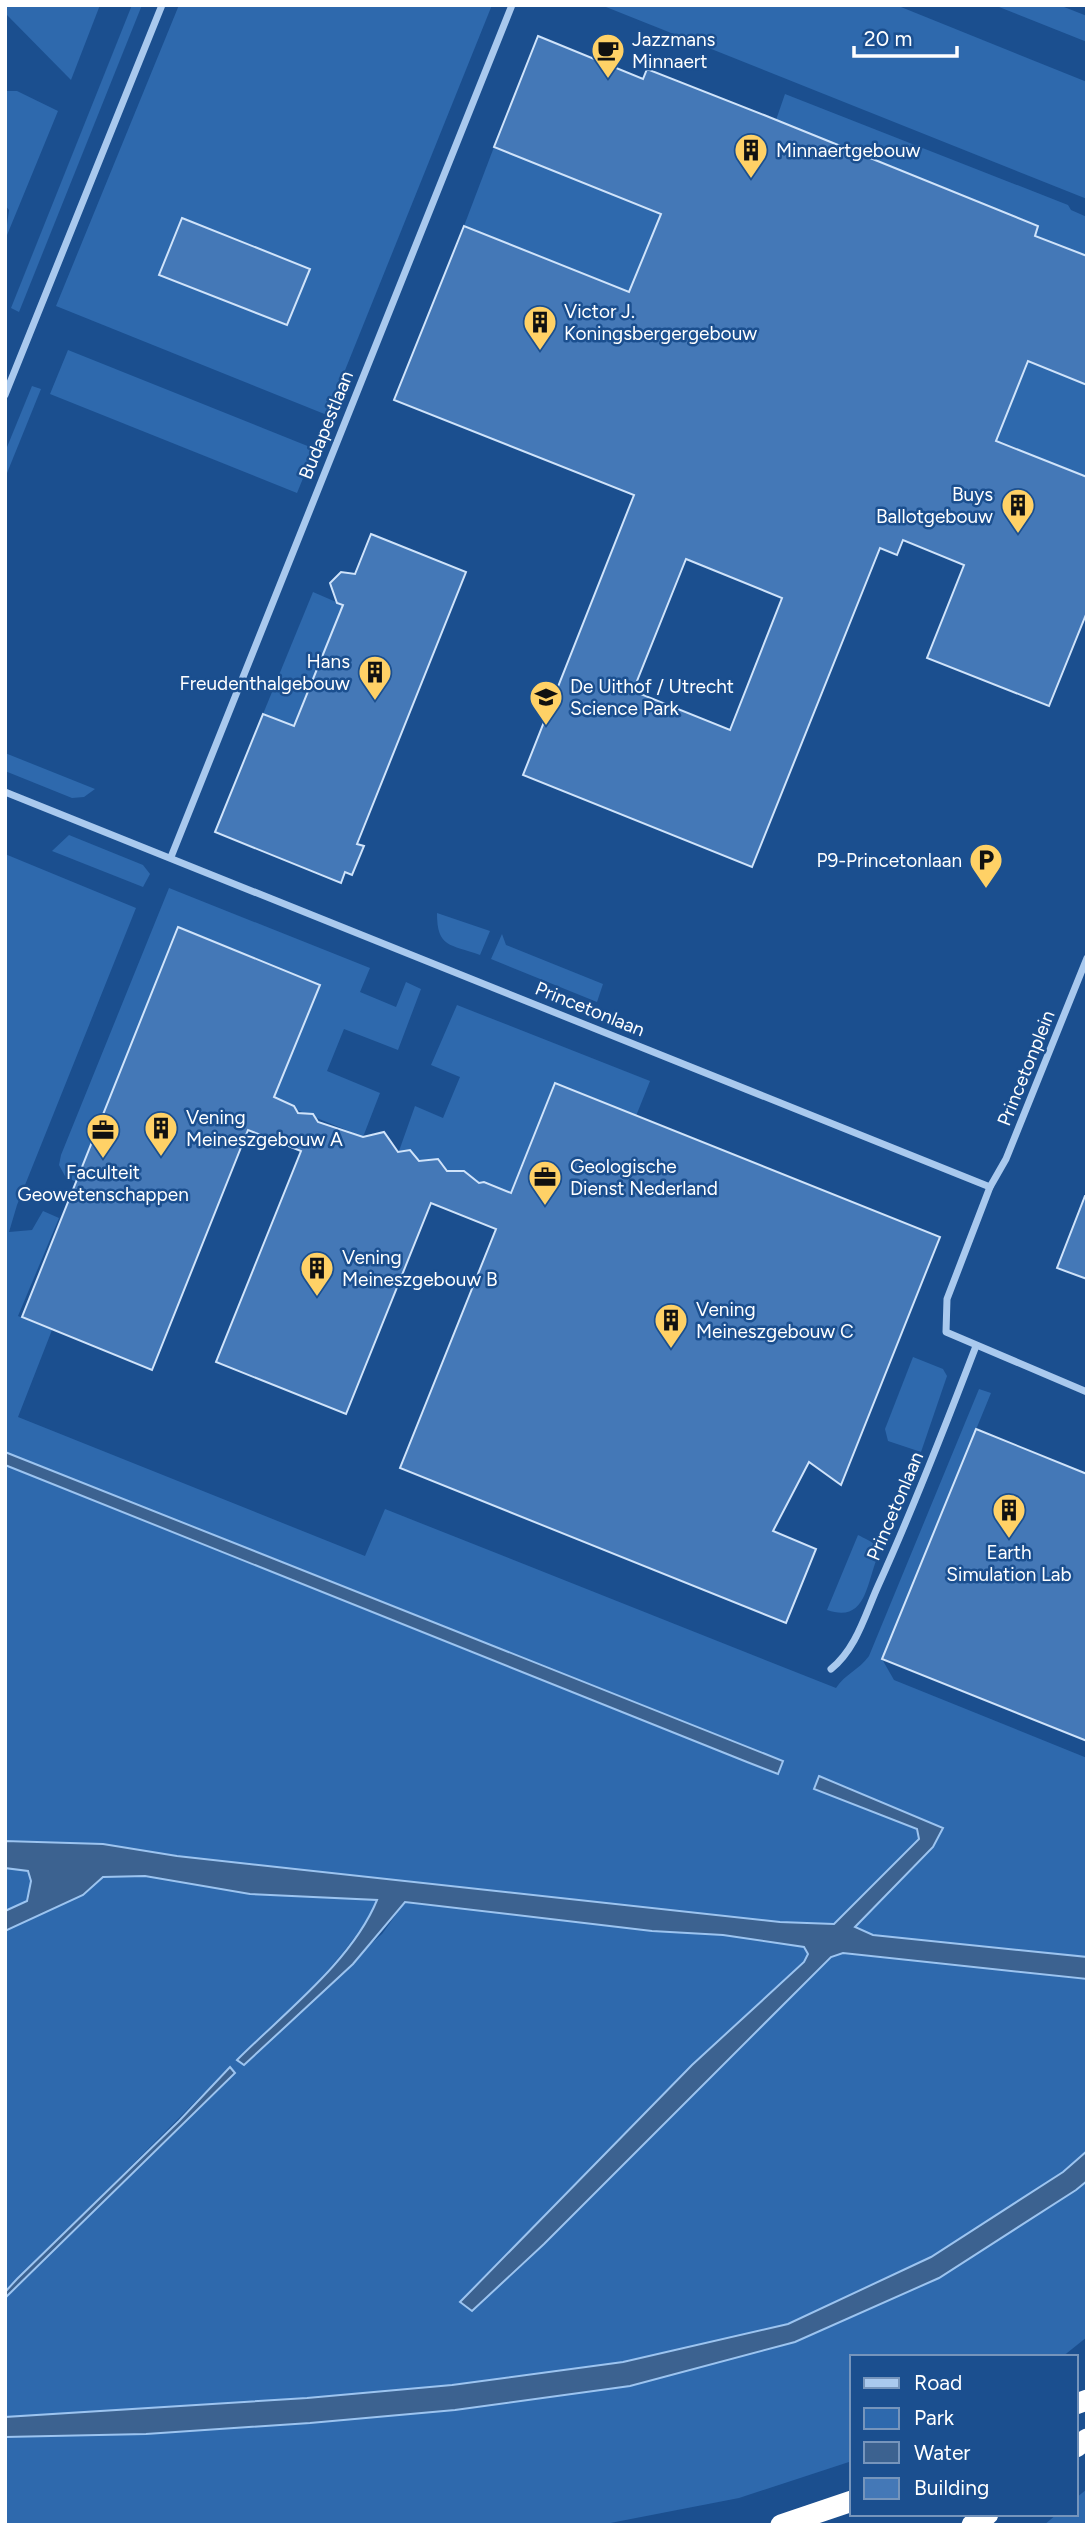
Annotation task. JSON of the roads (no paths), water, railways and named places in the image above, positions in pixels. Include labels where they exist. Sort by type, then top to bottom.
[{"type":"highway","points":[[781,2525],[850,2502]]},
{"type":"street","points":[[5,395],[162,5]]},
{"type":"street","name":"Budapestlaan","points":[[171,857],[512,5]]},
{"type":"street","name":"Princetonlaan","points":[[5,792],[990,1187]]},
{"type":"street","name":"Princetonplein","points":[[990,1187],[1006,1159],[1087,958]]},
{"type":"street","points":[[990,1187],[947,1299],[946,1332],[1087,1392]]},
{"type":"street","name":"Princetonlaan","points":[[831,1669],[846,1657],[902,1534],[976,1346]]},
{"type":"water","points":[[5,1452],[783,1761],[778,1774],[5,1465]]},
{"type":"water","points":[[819,1776],[943,1828],[933,1847],[855,1927],[873,1935],[1087,1957],[1087,1979],[843,1953],[831,1957],[544,2244],[472,2311],[460,2302],[692,2065],[804,1962],[808,1954],[804,1947],[723,1935],[652,1931],[405,1902],[353,1964],[244,2065],[237,2060],[334,1965],[366,1922],[377,1900],[250,1894],[145,1876],[103,1877],[83,1895],[5,1931],[5,1911],[27,1901],[31,1881],[28,1871],[5,1868],[5,1841],[103,1844],[177,1856],[780,1922],[834,1924],[919,1839],[917,1829],[814,1789]]},
{"type":"water","points":[[230,2067],[235,2073],[5,2298],[5,2292],[17,2279],[179,2121]]},
{"type":"water","points":[[1087,2151],[1087,2181],[939,2278],[795,2342],[630,2386],[455,2410],[310,2423],[146,2434],[5,2437],[5,2417],[307,2398],[452,2385],[623,2362],[788,2324],[931,2257],[1063,2172]]},
{"type":"place","name":"Jazzmans Minnaert","points":[[608,80]]},
{"type":"place","name":"Minnaertgebouw","points":[[751,180]]},
{"type":"place","name":"Victor J. Koningsbergergebouw","points":[[540,352]]},
{"type":"place","name":"Buys Ballotgebouw","points":[[1018,535]]},
{"type":"place","name":"Hans Freudenthalgebouw","points":[[375,702]]},
{"type":"place","name":"De Uithof / Utrecht Science Park","points":[[546,727]]},
{"type":"place","name":"P9-Princetonlaan","points":[[986,890]]},
{"type":"place","name":"Vening Meineszgebouw A","points":[[161,1158]]},
{"type":"place","name":"Faculteit Geowetenschappen","points":[[103,1160]]},
{"type":"place","name":"Geologische Dienst Nederland","points":[[545,1207]]},
{"type":"place","name":"Vening Meineszgebouw B","points":[[317,1298]]},
{"type":"place","name":"Vening Meineszgebouw C","points":[[671,1350]]},
{"type":"place","name":"Earth Simulation Lab","points":[[1009,1540]]}]
